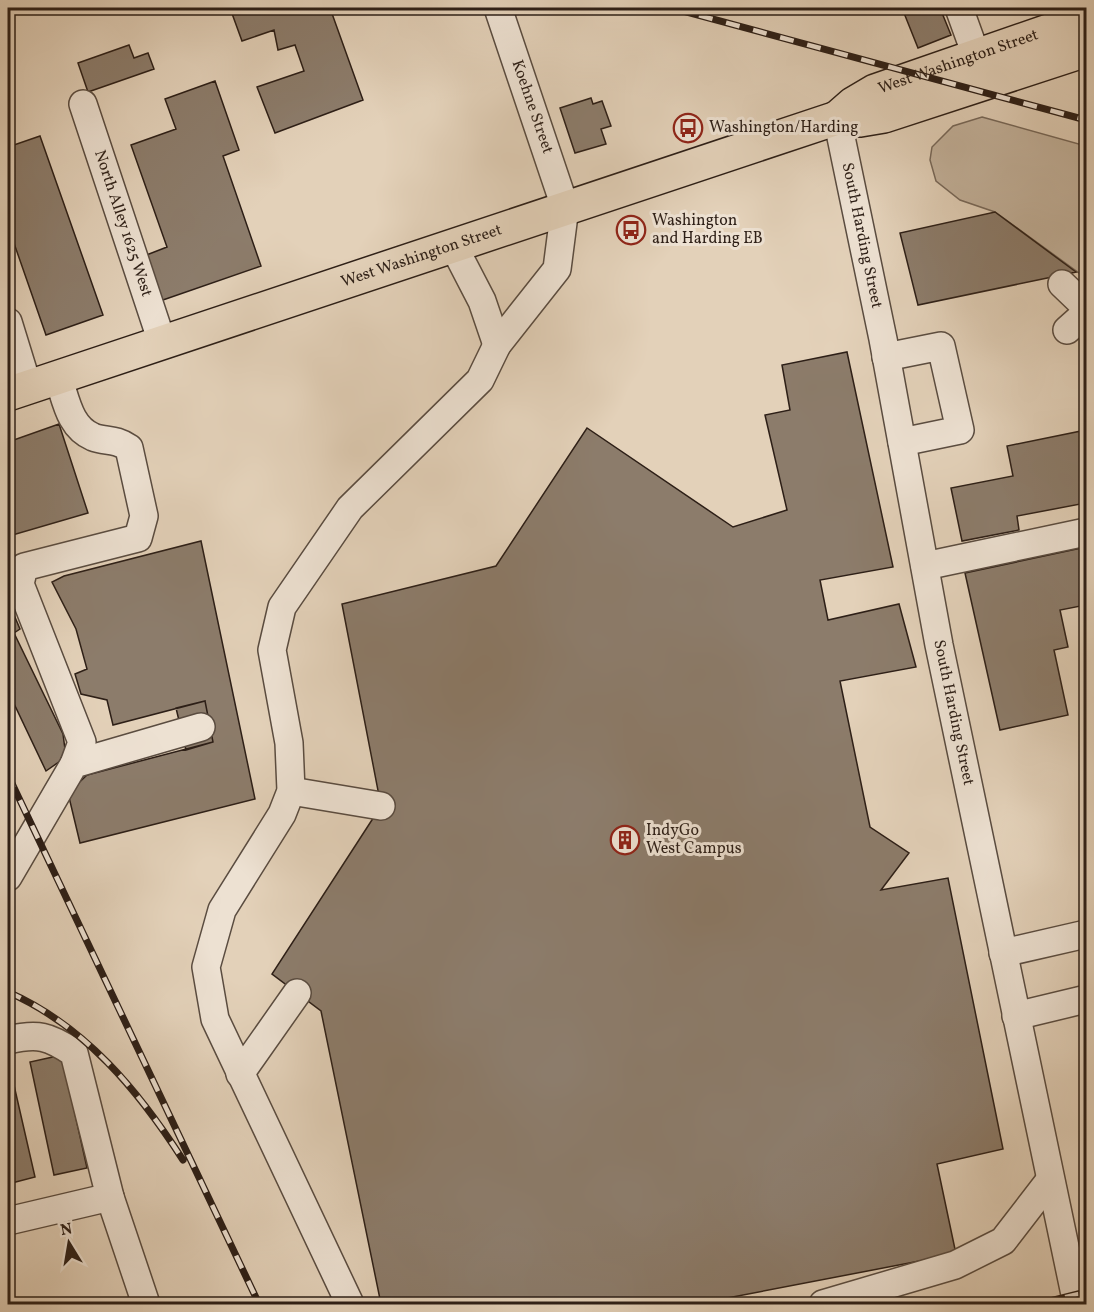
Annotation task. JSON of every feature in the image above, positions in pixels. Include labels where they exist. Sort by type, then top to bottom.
[{"type":"main road","name":"West Washington Street","points":[[18,390],[837,118],[853,104],[875,91],[1086,18]]},
{"type":"main road","name":"West Washington Street","points":[[837,118],[860,120],[884,116],[1086,50]]},
{"type":"street","name":"Koehne Street","points":[[498,8],[565,207]]},
{"type":"street","points":[[959,8],[976,55]]},
{"type":"street","name":"North Alley 1625 West","points":[[83,104],[162,342]]},
{"type":"street","name":"South Harding Street","points":[[837,118],[1003,953],[1077,1305]]},
{"type":"street","points":[[350,1305],[214,1019],[206,967],[222,909],[282,814],[291,791],[289,743],[272,650],[282,607],[350,508],[480,380],[497,345],[556,269],[565,207]]},
{"type":"street","points":[[453,245],[482,301],[497,345]]},
{"type":"street","points":[[1062,284],[1086,307]]},
{"type":"street","points":[[8,322],[18,390]]},
{"type":"street","points":[[886,357],[941,346],[960,430],[902,442]]},
{"type":"street","points":[[8,877],[54,794],[74,764],[82,742],[20,584],[24,567],[138,538],[144,516],[129,448],[118,441],[93,437],[75,426],[58,377]]},
{"type":"street","points":[[925,566],[1086,532]]},
{"type":"street","points":[[74,764],[201,727]]},
{"type":"street","points":[[291,791],[381,806]]},
{"type":"street","points":[[1003,953],[1086,934]]},
{"type":"street","points":[[240,1074],[297,993]]},
{"type":"street","points":[[1016,1016],[1086,999]]},
{"type":"street","points":[[8,1040],[28,1035],[51,1038],[74,1053],[110,1197],[146,1305]]},
{"type":"street","points":[[822,1305],[955,1266],[1003,1241],[1050,1180]]},
{"type":"street","points":[[8,1221],[110,1197]]},
{"type":"shaded area","points":[[982,117],[1086,146],[1086,278],[995,212],[960,200],[936,181],[930,160],[932,147],[953,126]]},
{"type":"building","points":[[230,8],[330,8],[363,100],[275,133],[257,87],[304,71],[295,45],[278,50],[274,30],[242,41]]},
{"type":"building","points":[[902,8],[940,8],[951,35],[918,48]]},
{"type":"building","points":[[129,45],[134,58],[148,53],[154,69],[88,92],[78,63]]},
{"type":"building","points":[[215,81],[239,150],[223,156],[261,266],[160,301],[144,256],[167,247],[131,145],[176,129],[165,99]]},
{"type":"building","points":[[591,98],[593,104],[602,101],[611,126],[601,129],[606,144],[575,153],[560,108]]},
{"type":"building","points":[[40,136],[103,315],[46,335],[8,226],[8,147]]},
{"type":"building","points":[[995,212],[1076,272],[918,305],[900,233]]},
{"type":"building","name":"IndyGo West Campus","points":[[847,352],[893,567],[820,580],[828,620],[899,604],[916,667],[840,681],[870,827],[909,853],[881,890],[948,878],[1003,1149],[937,1164],[956,1254],[696,1304],[381,1304],[321,1011],[272,974],[381,806],[342,604],[496,566],[587,428],[733,527],[787,510],[765,415],[790,410],[782,365]]},
{"type":"building","points":[[59,424],[88,513],[9,536],[13,554],[8,556],[8,442]]},
{"type":"building","points":[[1086,430],[1086,503],[1017,516],[1019,530],[962,541],[951,488],[1013,476],[1007,446]]},
{"type":"building","points":[[201,541],[255,799],[80,843],[68,793],[87,775],[213,742],[205,701],[113,725],[107,700],[81,694],[75,674],[87,669],[76,629],[52,582],[64,576]]},
{"type":"building","points":[[1086,547],[1086,605],[1060,610],[1068,647],[1054,650],[1068,715],[1000,730],[965,573]]},
{"type":"building","points":[[8,601],[20,629],[14,633],[63,734],[66,757],[46,771],[8,691]]},
{"type":"building","points":[[205,701],[213,742],[186,750],[176,708]]},
{"type":"building","points":[[62,1055],[87,1168],[54,1175],[30,1062]]},
{"type":"building","points":[[8,1059],[35,1177],[8,1184]]},
{"type":"railway","points":[[672,8],[1086,120]]},
{"type":"railway","points":[[8,775],[259,1304]]},
{"type":"railway","points":[[8,992],[62,1023],[108,1062],[148,1109],[183,1160]]},
{"type":"railway","points":[[1038,1304],[1086,1292]]},
{"type":"place","name":"Washington/Harding","points":[[688,128]]},
{"type":"place","name":"Washington and Harding EB","points":[[631,230]]},
{"type":"place","name":"IndyGo West Campus","points":[[625,840]]}]
